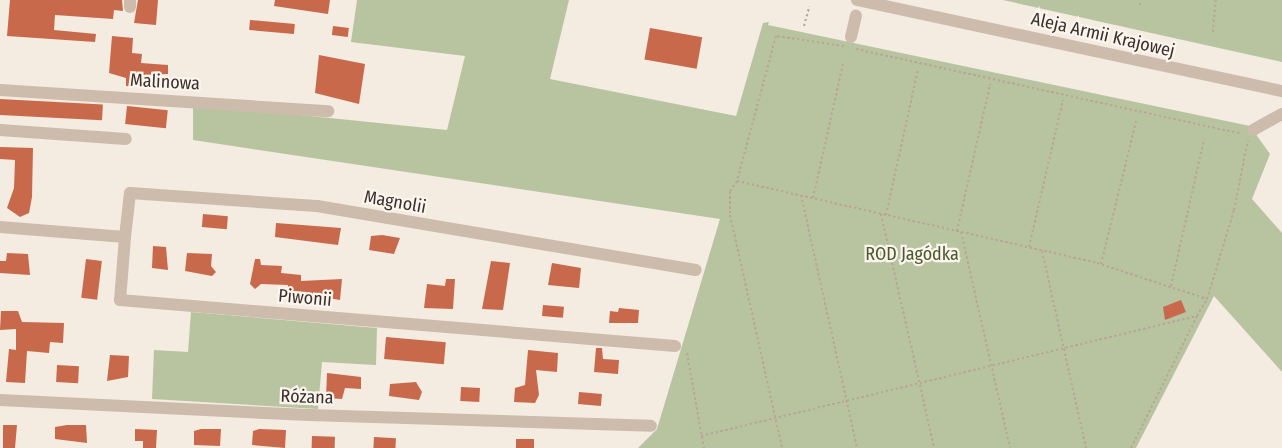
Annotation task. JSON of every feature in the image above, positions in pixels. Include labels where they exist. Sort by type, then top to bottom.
[{"type":"street","name":"Aleja Armii Krajowej","points":[[858,0],[1282,91]]},
{"type":"street","points":[[851,37],[856,16]]},
{"type":"street","name":"Malinowa","points":[[0,90],[328,111]]},
{"type":"street","points":[[1253,130],[1282,114]]},
{"type":"street","points":[[0,130],[126,139]]},
{"type":"street","name":"Magnolii","points":[[125,237],[130,193],[317,206],[696,270]]},
{"type":"street","points":[[0,227],[125,237]]},
{"type":"street","name":"Piwonii","points":[[125,237],[120,300],[675,346]]},
{"type":"street","name":"Różana","points":[[0,400],[651,426]]},
{"type":"path","points":[[1140,5],[1141,0]]},
{"type":"path","points":[[1213,32],[1216,0]]},
{"type":"path","points":[[804,26],[809,6]]},
{"type":"path","points":[[782,448],[730,215],[730,191],[737,181],[776,38],[781,35],[1240,134],[1249,132],[1234,210],[1207,299],[1131,448]]},
{"type":"path","points":[[812,198],[843,64]]},
{"type":"path","points":[[886,215],[918,70]]},
{"type":"path","points":[[957,231],[990,84]]},
{"type":"path","points":[[1029,248],[1063,100]]},
{"type":"path","points":[[1101,264],[1136,121]]},
{"type":"path","points":[[1171,286],[1204,140]]},
{"type":"path","points":[[737,181],[1101,264],[1207,299]]},
{"type":"path","points":[[801,196],[857,448]]},
{"type":"path","points":[[881,214],[934,448]]},
{"type":"path","points":[[961,232],[1010,448]]},
{"type":"path","points":[[1042,250],[1086,448]]},
{"type":"path","points":[[701,436],[992,368],[1197,316]]},
{"type":"path","points":[[687,354],[704,448]]},
{"type":"green space","name":"ROD Jagódka","points":[[357,0],[569,0],[550,79],[736,116],[763,23],[769,22],[768,25],[1250,126],[1270,154],[1252,199],[1282,233],[1282,372],[1214,296],[1136,448],[638,448],[657,429],[720,219],[193,140],[193,104],[447,130],[465,56],[351,42]]},
{"type":"green space","points":[[1003,0],[1282,0],[1282,62]]},
{"type":"green space","points":[[191,312],[377,328],[376,365],[322,362],[318,409],[152,399],[154,350],[188,352]]},
{"type":"building","points":[[10,0],[122,0],[123,11],[114,10],[113,19],[55,15],[54,30],[96,34],[95,42],[7,36]]},
{"type":"building","points":[[138,0],[158,0],[156,25],[134,23]]},
{"type":"building","points":[[275,0],[330,0],[328,14],[274,6]]},
{"type":"building","points":[[250,20],[295,24],[294,34],[249,30]]},
{"type":"building","points":[[333,26],[349,28],[348,37],[332,35]]},
{"type":"building","points":[[650,28],[702,37],[697,69],[644,60]]},
{"type":"building","points":[[112,36],[133,38],[132,53],[142,54],[141,63],[168,65],[168,74],[136,75],[135,87],[126,86],[126,78],[109,73]]},
{"type":"building","points":[[319,55],[365,64],[359,104],[315,93]]},
{"type":"building","points":[[0,99],[103,104],[102,120],[0,115]]},
{"type":"building","points":[[127,106],[168,110],[166,128],[125,124]]},
{"type":"building","points":[[0,147],[33,148],[32,197],[29,213],[20,217],[7,208],[14,188],[15,160],[0,159]]},
{"type":"building","points":[[203,214],[228,216],[227,229],[202,227]]},
{"type":"building","points":[[276,223],[341,228],[338,245],[275,237]]},
{"type":"building","points":[[382,235],[400,238],[394,254],[369,250],[371,236]]},
{"type":"building","points":[[153,246],[166,247],[168,270],[152,268]]},
{"type":"building","points":[[7,253],[28,254],[30,275],[0,273],[0,261],[6,261]]},
{"type":"building","points":[[187,253],[212,254],[211,266],[216,272],[212,276],[185,271]]},
{"type":"building","points":[[86,259],[102,261],[97,300],[81,298]]},
{"type":"building","points":[[255,259],[260,259],[261,265],[282,266],[281,273],[301,275],[301,281],[342,279],[340,300],[300,293],[300,300],[288,299],[288,285],[261,284],[255,289],[250,284]]},
{"type":"building","points":[[491,261],[510,263],[503,310],[482,309]]},
{"type":"building","points":[[552,263],[581,268],[579,288],[548,285]]},
{"type":"building","points":[[446,279],[455,279],[453,309],[424,308],[427,284],[445,286]]},
{"type":"building","points":[[1181,300],[1186,312],[1165,320],[1163,307]]},
{"type":"building","points":[[543,305],[564,307],[563,318],[542,316]]},
{"type":"building","points":[[619,308],[639,310],[638,323],[609,323],[610,311],[618,312]]},
{"type":"building","points":[[1,311],[18,311],[22,322],[64,323],[63,343],[50,342],[49,353],[27,351],[25,383],[6,382],[9,349],[16,350],[16,329],[0,330]]},
{"type":"building","points":[[386,337],[446,342],[444,364],[384,359]]},
{"type":"building","points":[[596,348],[602,348],[603,359],[619,360],[618,374],[594,372]]},
{"type":"building","points":[[528,350],[558,353],[557,372],[536,370],[539,395],[535,403],[514,402],[515,388],[525,385]]},
{"type":"building","points":[[110,355],[129,356],[128,377],[107,381]]},
{"type":"building","points":[[57,365],[79,366],[78,383],[56,382]]},
{"type":"building","points":[[327,373],[361,377],[361,389],[345,388],[342,399],[326,398]]},
{"type":"building","points":[[416,382],[422,392],[419,400],[389,396],[390,384]]},
{"type":"building","points":[[461,387],[480,388],[479,402],[460,401]]},
{"type":"building","points":[[579,392],[602,394],[601,406],[578,404]]},
{"type":"building","points":[[3,425],[17,425],[15,448],[3,448]]},
{"type":"building","points":[[86,425],[87,443],[55,439],[55,427]]},
{"type":"building","points":[[135,429],[157,430],[156,448],[143,448],[143,441],[135,441]]},
{"type":"building","points":[[221,429],[220,446],[194,445],[194,431]]},
{"type":"building","points":[[259,429],[286,430],[285,448],[252,445],[253,431]]},
{"type":"building","points":[[312,436],[335,437],[335,448],[312,448]]},
{"type":"building","points":[[374,437],[396,438],[395,448],[373,448]]},
{"type":"building","points":[[516,439],[534,439],[534,448],[516,448]]}]
